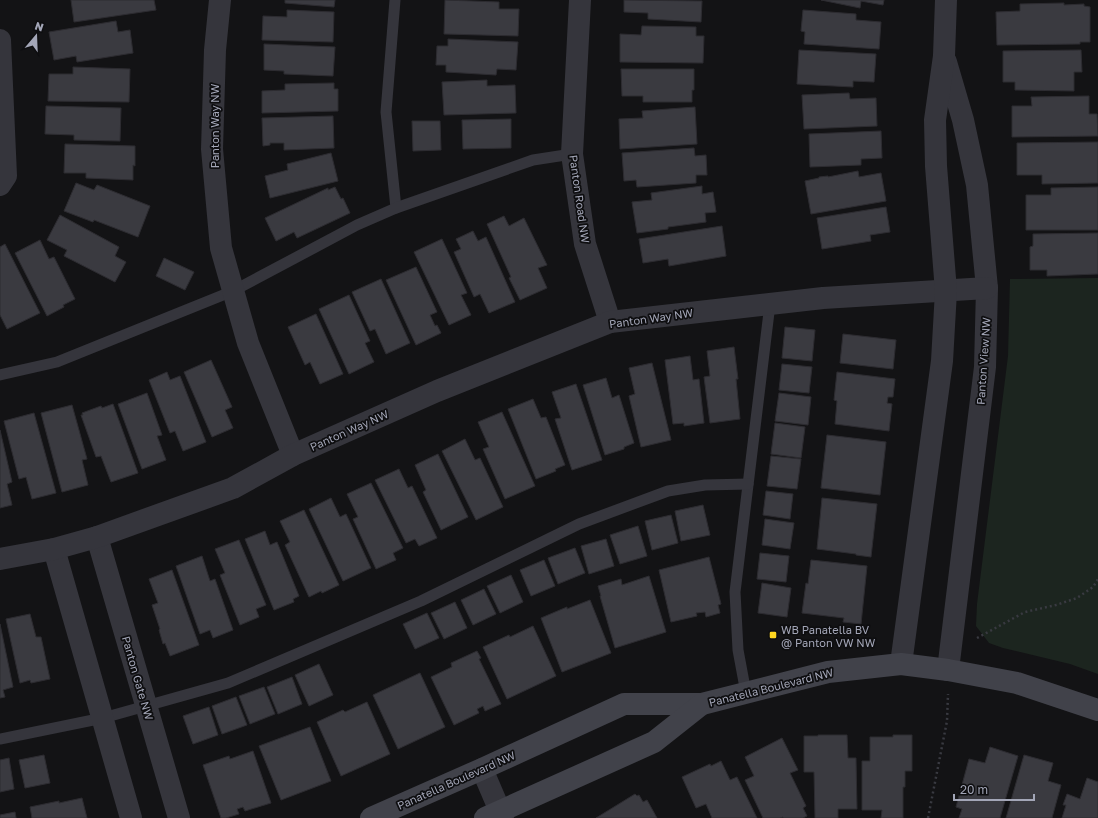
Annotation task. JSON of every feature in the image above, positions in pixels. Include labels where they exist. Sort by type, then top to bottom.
[{"type":"street","name":"Panton Way NW","points":[[220,0],[215,50],[212,149],[221,248],[248,343],[293,455]]},
{"type":"street","name":"Panton Road NW","points":[[580,0],[572,154],[585,244],[610,322]]},
{"type":"street","name":"Panton View NW","points":[[901,664],[942,361],[946,291],[936,166],[934,120],[944,56],[946,0]]},
{"type":"street","points":[[0,40],[6,176],[0,185]]},
{"type":"street","name":"Panton View NW","points":[[944,56],[963,120],[976,185],[987,288],[985,367],[948,670]]},
{"type":"street","name":"Panton Way NW","points":[[0,558],[54,549],[97,537],[233,488],[293,455],[437,391],[610,322],[823,298],[987,288]]},
{"type":"street","name":"Panton Gate NW","points":[[97,537],[179,818]]},
{"type":"street","points":[[54,549],[132,818]]},
{"type":"street","name":"Panatella Boulevard NW","points":[[371,818],[624,704],[702,704],[828,672],[901,664],[948,670],[1017,683],[1098,710]]},
{"type":"street","name":"Panatella Boulevard NW","points":[[496,816],[654,742],[702,704]]},
{"type":"street","points":[[482,769],[496,816]]},
{"type":"lane","points":[[395,0],[386,112],[396,208]]},
{"type":"lane","points":[[0,375],[57,362],[233,291],[357,226],[396,208],[533,160],[572,154]]},
{"type":"lane","points":[[746,693],[738,650],[735,592],[770,304]]},
{"type":"lane","points":[[0,739],[103,718],[228,683],[421,601],[579,524],[668,491],[705,485],[748,484]]},
{"type":"path","points":[[978,638],[1025,612],[1056,605],[1077,598],[1092,587],[1098,579]]},
{"type":"path","points":[[928,818],[948,721],[948,670]]},
{"type":"shaded area","points":[[1098,278],[1098,674],[1070,664],[1003,648],[989,643],[976,626],[977,604],[1008,356],[1010,279]]},
{"type":"building","points":[[71,0],[154,0],[156,10],[74,22]]},
{"type":"building","points":[[285,0],[335,0],[334,7],[285,3]]},
{"type":"building","points":[[445,0],[499,2],[499,9],[519,9],[518,36],[444,34]]},
{"type":"building","points":[[624,0],[702,1],[701,22],[648,19],[648,13],[624,12]]},
{"type":"building","points":[[821,0],[884,0],[883,5],[861,1],[860,8]]},
{"type":"building","points":[[1064,3],[1064,5],[1084,4],[1084,6],[1090,7],[1090,42],[1080,42],[1080,44],[997,45],[996,12],[1020,11],[1020,4]]},
{"type":"building","points":[[287,10],[334,12],[333,42],[262,40],[263,16],[287,17]]},
{"type":"building","points":[[803,10],[856,14],[856,20],[881,22],[879,49],[804,44],[805,32],[801,31]]},
{"type":"building","points":[[116,21],[118,32],[130,30],[133,53],[77,62],[76,56],[54,60],[49,32]]},
{"type":"building","points":[[642,26],[696,27],[696,36],[704,36],[703,63],[620,62],[620,34],[641,35]]},
{"type":"building","points":[[448,39],[518,42],[516,70],[497,69],[496,75],[446,72],[446,65],[436,65],[437,46],[448,46]]},
{"type":"building","points":[[264,44],[335,47],[333,76],[284,74],[284,71],[264,70]]},
{"type":"building","points":[[799,50],[876,54],[874,82],[853,81],[853,87],[797,84]]},
{"type":"building","points":[[1081,50],[1082,72],[1074,72],[1074,91],[1015,90],[1015,82],[1003,82],[1003,51]]},
{"type":"building","points":[[73,67],[130,69],[129,102],[48,101],[49,74],[73,74]]},
{"type":"building","points":[[621,69],[694,69],[694,90],[692,90],[692,102],[643,102],[643,96],[622,96]]},
{"type":"building","points":[[487,80],[487,86],[515,85],[516,113],[444,115],[442,82]]},
{"type":"building","points":[[334,83],[334,89],[338,89],[338,111],[262,113],[262,91],[285,90],[285,84]]},
{"type":"building","points":[[849,93],[850,99],[876,98],[877,126],[804,129],[802,95]]},
{"type":"building","points":[[1089,96],[1089,114],[1097,114],[1098,136],[1012,137],[1012,106],[1032,106],[1031,97]]},
{"type":"building","points":[[46,106],[121,108],[120,141],[74,140],[74,135],[45,134]]},
{"type":"building","points":[[695,107],[697,144],[620,149],[619,119],[643,118],[642,111]]},
{"type":"building","points":[[333,116],[334,148],[284,150],[284,143],[270,143],[270,145],[263,146],[262,118]]},
{"type":"building","points":[[511,119],[511,148],[463,149],[462,120]]},
{"type":"building","points":[[412,121],[440,121],[441,150],[413,151]]},
{"type":"building","points":[[881,131],[882,158],[861,159],[861,165],[810,167],[809,134]]},
{"type":"building","points":[[1098,142],[1098,183],[1042,184],[1042,175],[1017,175],[1017,143]]},
{"type":"building","points":[[65,144],[135,146],[133,180],[86,178],[86,173],[64,173]]},
{"type":"building","points":[[694,148],[695,156],[706,155],[707,175],[696,175],[696,183],[637,187],[636,180],[624,181],[622,153]]},
{"type":"building","points":[[331,153],[338,181],[270,198],[265,176],[288,170],[287,164]]},
{"type":"building","points":[[858,171],[859,177],[881,173],[886,201],[811,214],[805,181],[819,177],[828,177]]},
{"type":"building","points":[[76,183],[94,190],[97,185],[150,206],[138,237],[94,220],[93,222],[64,211]]},
{"type":"building","points":[[702,186],[702,194],[713,192],[716,212],[705,213],[706,222],[637,233],[632,202],[652,200],[651,193]]},
{"type":"building","points":[[335,187],[341,199],[343,198],[350,213],[297,238],[294,232],[276,241],[265,218],[328,188],[328,190]]},
{"type":"building","points":[[1098,187],[1098,230],[1026,230],[1026,195],[1051,195],[1051,188]]},
{"type":"building","points":[[886,207],[890,232],[870,235],[871,241],[822,249],[817,218]]},
{"type":"building","points":[[60,215],[119,247],[115,256],[126,262],[115,282],[64,256],[67,250],[47,240]]},
{"type":"building","points":[[504,216],[509,226],[524,218],[547,265],[538,268],[547,288],[520,300],[509,278],[511,277],[487,224]]},
{"type":"building","points":[[722,226],[726,256],[669,266],[668,259],[643,263],[639,239]]},
{"type":"building","points":[[473,231],[478,241],[486,237],[515,302],[489,313],[480,294],[474,297],[454,252],[461,249],[456,239]]},
{"type":"building","points":[[1098,233],[1098,274],[1047,276],[1047,270],[1030,270],[1030,247],[1033,246],[1033,234]]},
{"type":"building","points":[[442,239],[467,293],[461,295],[471,315],[449,325],[414,252]]},
{"type":"building","points":[[40,240],[49,259],[54,257],[75,299],[47,316],[15,253]]},
{"type":"building","points":[[5,244],[40,313],[7,329],[0,315],[0,247]]},
{"type":"building","points":[[164,258],[194,272],[185,290],[156,276]]},
{"type":"building","points":[[416,267],[437,312],[430,315],[435,326],[437,325],[441,333],[416,345],[386,280]]},
{"type":"building","points":[[381,279],[410,343],[386,354],[375,329],[370,331],[352,292]]},
{"type":"building","points":[[349,295],[370,341],[365,343],[374,362],[349,374],[319,309]]},
{"type":"building","points":[[316,314],[343,374],[320,384],[310,362],[305,365],[288,327]]},
{"type":"building","points":[[785,327],[815,330],[812,361],[782,358]]},
{"type":"building","points":[[843,334],[896,340],[893,369],[840,363]]},
{"type":"building","points":[[734,347],[738,379],[736,379],[740,419],[710,423],[704,377],[710,376],[707,351]]},
{"type":"building","points":[[690,356],[693,380],[699,379],[704,423],[684,426],[684,423],[673,424],[665,360]]},
{"type":"building","points":[[211,360],[232,407],[225,410],[233,428],[212,437],[184,372]]},
{"type":"building","points":[[652,363],[671,440],[641,447],[629,396],[635,394],[629,368]]},
{"type":"building","points":[[782,364],[812,367],[809,393],[779,390]]},
{"type":"building","points":[[167,372],[170,380],[180,376],[206,442],[183,451],[175,431],[170,433],[149,380]]},
{"type":"building","points":[[837,372],[895,379],[893,397],[888,397],[887,403],[892,404],[889,431],[835,424],[837,401],[834,400]]},
{"type":"building","points":[[606,378],[612,398],[619,395],[634,443],[624,447],[624,449],[605,455],[583,385]]},
{"type":"building","points":[[576,384],[602,460],[572,470],[555,419],[561,418],[552,392]]},
{"type":"building","points":[[147,393],[162,435],[157,436],[166,460],[142,469],[118,404]]},
{"type":"building","points":[[779,393],[811,397],[808,425],[775,421]]},
{"type":"building","points":[[533,399],[541,418],[546,417],[565,465],[555,469],[556,471],[536,479],[508,409]]},
{"type":"building","points":[[113,404],[138,473],[111,482],[101,456],[96,457],[81,415],[83,415],[82,413],[101,406],[102,408]]},
{"type":"building","points":[[72,405],[87,459],[82,460],[88,485],[62,492],[41,413]]},
{"type":"building","points":[[502,412],[535,486],[505,499],[483,449],[489,447],[478,422]]},
{"type":"building","points":[[34,413],[56,493],[32,499],[26,477],[19,479],[4,421]]},
{"type":"building","points":[[775,423],[805,427],[801,458],[771,454]]},
{"type":"building","points":[[0,430],[12,482],[7,484],[12,505],[0,508]]},
{"type":"building","points":[[827,435],[886,442],[880,495],[821,488]]},
{"type":"building","points":[[465,439],[475,460],[480,458],[503,507],[476,520],[442,451]]},
{"type":"building","points":[[438,454],[468,517],[441,530],[423,492],[426,490],[415,465]]},
{"type":"building","points":[[771,456],[801,459],[797,489],[767,486]]},
{"type":"building","points":[[399,469],[408,488],[412,486],[437,538],[419,546],[415,539],[406,543],[375,480]]},
{"type":"building","points":[[371,483],[403,548],[393,553],[396,560],[376,569],[353,519],[358,517],[347,494]]},
{"type":"building","points":[[766,491],[793,494],[790,519],[763,515]]},
{"type":"building","points":[[331,498],[340,517],[346,514],[371,568],[343,581],[309,509]]},
{"type":"building","points":[[822,498],[877,504],[871,557],[817,549]]},
{"type":"building","points":[[703,505],[710,535],[681,541],[675,511]]},
{"type":"building","points":[[304,510],[339,585],[309,597],[285,545],[290,542],[280,521]]},
{"type":"building","points":[[671,515],[678,543],[652,550],[645,521]]},
{"type":"building","points":[[765,519],[794,523],[790,549],[762,545]]},
{"type":"building","points":[[638,526],[647,556],[620,564],[610,535]]},
{"type":"building","points":[[265,531],[270,545],[277,542],[299,596],[293,599],[294,602],[274,610],[245,539]]},
{"type":"building","points":[[606,539],[614,566],[589,574],[581,546]]},
{"type":"building","points":[[239,540],[266,605],[256,609],[259,617],[240,625],[220,575],[225,573],[215,549]]},
{"type":"building","points":[[575,548],[585,573],[558,584],[548,558]]},
{"type":"building","points":[[760,553],[789,556],[786,582],[757,579]]},
{"type":"building","points":[[202,556],[210,581],[215,579],[233,630],[213,638],[210,630],[200,634],[176,566]]},
{"type":"building","points":[[709,557],[721,604],[718,605],[720,613],[706,617],[705,612],[696,613],[697,616],[671,622],[659,570]]},
{"type":"building","points":[[544,560],[555,586],[531,596],[520,570]]},
{"type":"building","points":[[811,560],[867,566],[861,624],[843,622],[844,618],[802,613]]},
{"type":"building","points":[[172,570],[199,645],[170,656],[165,643],[163,644],[152,605],[158,603],[149,579]]},
{"type":"building","points":[[511,575],[523,602],[500,613],[487,586]]},
{"type":"building","points":[[649,576],[666,632],[615,648],[598,586],[621,579],[622,585]]},
{"type":"building","points":[[762,583],[791,588],[787,617],[758,613]]},
{"type":"building","points":[[484,589],[496,614],[473,625],[461,600]]},
{"type":"building","points":[[590,600],[611,653],[562,672],[541,618],[567,607],[567,609]]},
{"type":"building","points":[[455,602],[467,628],[444,639],[431,613]]},
{"type":"building","points":[[427,613],[439,638],[415,649],[403,624]]},
{"type":"building","points":[[30,614],[36,637],[41,637],[50,679],[31,683],[30,680],[20,683],[6,619]]},
{"type":"building","points":[[0,624],[13,687],[3,690],[5,697],[0,698]]},
{"type":"building","points":[[533,626],[556,676],[507,699],[483,647],[509,635],[510,637]]},
{"type":"building","points":[[477,651],[481,658],[479,659],[501,704],[485,711],[483,706],[477,709],[479,713],[454,725],[431,677],[452,667],[451,663]]},
{"type":"building","points":[[319,664],[333,695],[309,706],[295,675]]},
{"type":"building","points":[[420,673],[445,727],[398,749],[373,695]]},
{"type":"building","points":[[292,677],[302,704],[278,714],[267,687]]},
{"type":"building","points":[[264,687],[275,714],[250,724],[239,696]]},
{"type":"building","points":[[236,697],[247,725],[222,734],[212,706]]},
{"type":"building","points":[[367,702],[390,754],[341,776],[317,722],[343,710],[345,712]]},
{"type":"building","points":[[209,707],[218,735],[193,744],[183,716]]},
{"type":"building","points":[[310,727],[331,781],[281,800],[259,746]]},
{"type":"building","points":[[847,735],[848,758],[856,758],[857,809],[838,809],[838,818],[815,818],[814,772],[804,772],[804,736]]},
{"type":"building","points":[[893,735],[912,735],[912,771],[905,771],[905,787],[903,787],[903,818],[881,818],[882,810],[862,810],[862,761],[870,761],[870,737],[893,737]]},
{"type":"building","points":[[782,738],[798,770],[790,773],[806,806],[803,808],[807,816],[803,818],[763,818],[745,780],[754,776],[745,757]]},
{"type":"building","points":[[990,747],[1018,756],[1000,818],[959,818],[962,809],[956,807],[969,759],[985,763]]},
{"type":"building","points":[[253,751],[271,803],[245,811],[243,807],[237,809],[239,814],[221,818],[203,765],[229,756],[230,759]]},
{"type":"building","points":[[44,755],[50,783],[25,788],[19,760]]},
{"type":"building","points":[[1024,755],[1053,763],[1048,781],[1061,785],[1052,818],[1006,818]]},
{"type":"building","points":[[9,758],[14,789],[0,792],[0,760]]},
{"type":"building","points":[[721,761],[730,780],[737,777],[757,818],[712,818],[706,804],[696,808],[682,777],[710,764],[711,766]]},
{"type":"building","points":[[1087,778],[1098,782],[1098,818],[1062,818],[1066,805],[1063,805],[1067,794],[1080,799]]},
{"type":"building","points":[[635,794],[637,796],[639,795],[643,802],[647,800],[657,818],[596,818]]},
{"type":"building","points":[[82,798],[87,818],[32,818],[30,807]]},
{"type":"building","points":[[15,812],[16,818],[0,818],[0,815]]},
{"type":"place","name":"WB Panatella BV @ Panton VW NW","points":[[773,635]]}]
